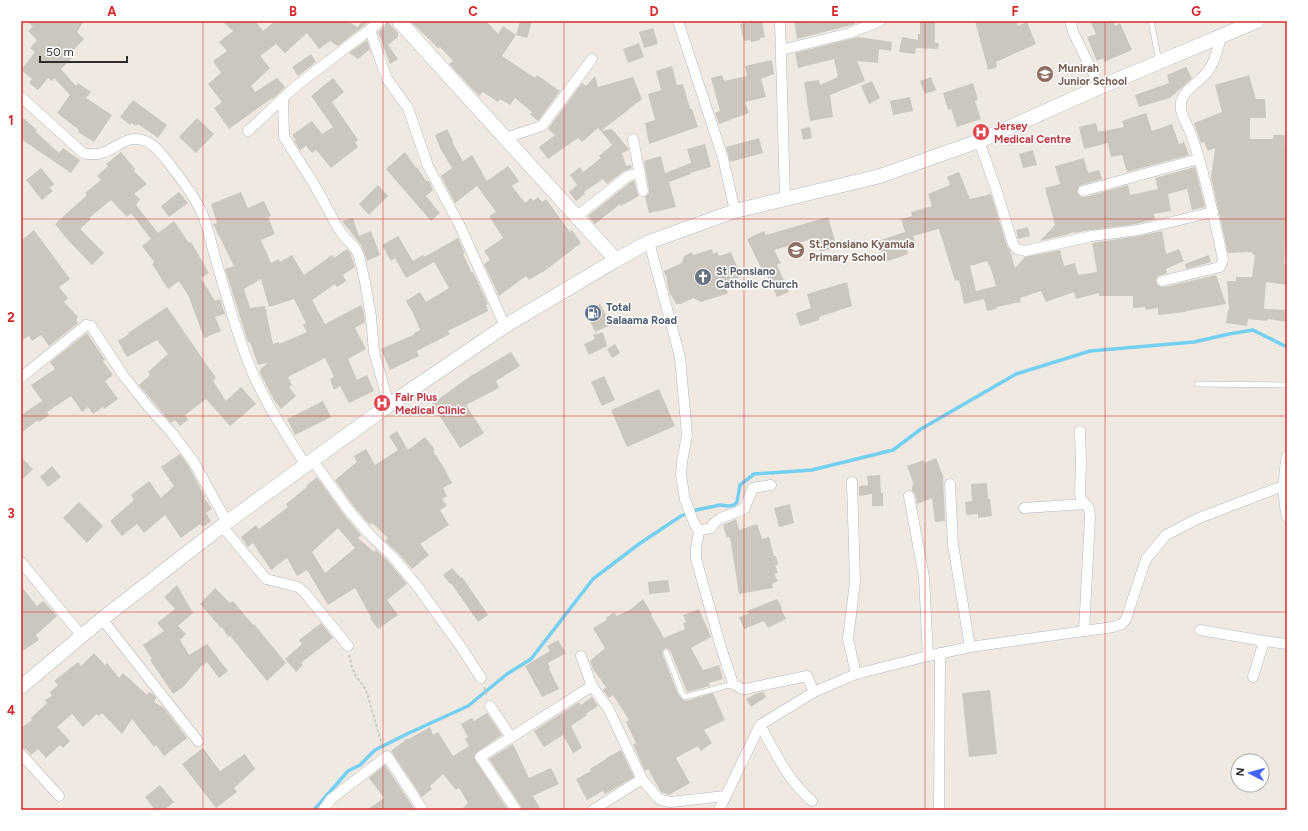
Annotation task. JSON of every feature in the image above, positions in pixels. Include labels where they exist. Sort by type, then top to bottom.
[{"type":"main road","points":[[399,21],[616,260]]},
{"type":"main road","points":[[21,687],[82,636],[224,524],[310,464],[389,405],[505,326],[649,242],[735,211],[880,176],[979,141],[1100,87],[1255,21]]},
{"type":"street","points":[[248,131],[296,86],[381,21]]},
{"type":"street","points":[[678,21],[723,158],[735,211]]},
{"type":"street","points":[[780,21],[785,199]]},
{"type":"street","points":[[782,50],[850,33],[880,21]]},
{"type":"street","points":[[1070,21],[1073,32],[1100,87]]},
{"type":"street","points":[[370,30],[387,79],[408,108],[428,166],[459,224],[505,326]]},
{"type":"street","points":[[1162,280],[1220,267],[1223,259],[1191,134],[1180,106],[1187,91],[1200,80],[1210,68],[1222,36]]},
{"type":"street","points":[[505,138],[542,126],[592,60]]},
{"type":"street","points":[[21,97],[83,153],[93,155],[108,152],[126,140],[135,138],[146,141],[160,152],[168,162],[192,195],[203,215],[240,342],[262,392],[310,464],[350,512],[373,538],[393,557],[418,587],[463,650],[482,681]]},
{"type":"street","points":[[283,99],[284,138],[314,184],[338,228],[355,248],[359,256],[365,282],[374,352],[389,405]]},
{"type":"street","points":[[632,139],[643,191]]},
{"type":"street","points":[[979,141],[1013,244],[1020,251],[1025,252],[1092,236],[1138,230],[1212,212]]},
{"type":"street","points":[[1083,191],[1198,159]]},
{"type":"street","points":[[576,217],[628,176],[640,174]]},
{"type":"street","points":[[649,242],[680,357],[687,435],[681,475],[685,500],[699,531],[696,548],[696,560],[733,684],[742,689],[746,689],[806,676],[814,692]]},
{"type":"street","points":[[21,378],[43,358],[64,344],[86,325],[91,326],[123,375],[172,433],[193,461],[224,524],[266,579],[298,587],[305,593],[348,646]]},
{"type":"street","points":[[1080,431],[1080,492],[1081,499],[1089,508],[1090,517],[1084,631]]},
{"type":"street","points":[[1287,456],[1283,486],[1283,498],[1287,517]]},
{"type":"street","points":[[852,482],[855,582],[848,640],[856,674]]},
{"type":"street","points":[[950,484],[953,545],[970,647]]},
{"type":"street","points":[[699,531],[711,528],[714,523],[721,518],[744,509],[753,488],[771,485]]},
{"type":"street","points":[[719,810],[760,725],[814,692],[856,674],[940,653],[970,647],[1113,627],[1122,624],[1130,610],[1146,560],[1166,535],[1199,518],[1283,486]]},
{"type":"street","points":[[908,496],[924,577],[928,656]]},
{"type":"street","points":[[1024,508],[1085,504]]},
{"type":"street","points":[[21,562],[82,636]]},
{"type":"street","points":[[102,620],[198,741]]},
{"type":"street","points":[[1200,630],[1287,644]]},
{"type":"street","points":[[1253,677],[1264,641]]},
{"type":"street","points":[[939,810],[940,653]]},
{"type":"street","points":[[582,656],[592,686],[608,708],[642,779],[657,798],[666,802],[725,796]]},
{"type":"street","points":[[516,810],[480,757],[592,686]]},
{"type":"street","points":[[489,703],[511,737]]},
{"type":"street","points":[[760,725],[791,780],[800,792],[812,802]]},
{"type":"street","points":[[21,754],[59,796]]},
{"type":"street","points":[[323,810],[331,799],[387,756],[423,810]]},
{"type":"street","points":[[593,810],[642,779]]},
{"type":"lane","points":[[1151,21],[1160,62]]},
{"type":"lane","points":[[1197,384],[1287,385]]},
{"type":"lane","points":[[666,652],[682,693],[685,697],[733,684]]},
{"type":"path","points":[[348,646],[352,668],[366,690],[385,752]]},
{"type":"path","points":[[482,681],[489,703]]},
{"type":"building","points":[[26,21],[84,21],[77,32],[84,39],[71,53],[74,56],[61,69],[76,86],[78,83],[91,92],[86,98],[112,115],[94,142],[78,132],[79,130],[57,113],[70,95],[54,78],[52,81],[48,78],[38,90],[29,83],[32,79],[21,70],[35,52],[30,48],[37,40],[28,31],[33,26]]},
{"type":"building","points":[[222,21],[255,21],[263,31],[275,21],[348,21],[357,27],[363,21],[370,21],[338,46],[330,41],[319,49],[307,33],[285,53],[276,44],[260,56],[270,68],[251,86],[255,92],[277,78],[285,87],[273,99],[272,98],[229,129],[214,108],[222,102],[208,84],[221,73],[213,61],[227,51],[219,42],[233,31]]},
{"type":"building","points":[[387,21],[398,33],[398,37],[388,45],[398,59],[390,64],[378,32],[385,26]]},
{"type":"building","points":[[410,21],[486,21],[498,34],[503,26],[516,35],[502,56],[535,78],[537,75],[560,91],[538,121],[530,114],[532,112],[515,98],[510,105],[500,99],[498,102],[483,92],[479,96],[449,64],[453,61],[440,47],[438,48]]},
{"type":"building","points":[[520,21],[532,21],[527,38],[516,35]]},
{"type":"building","points":[[762,21],[765,37],[751,42],[750,40],[744,41],[740,24]]},
{"type":"building","points":[[794,21],[813,21],[814,23],[823,21],[854,21],[855,24],[797,39]]},
{"type":"building","points":[[920,21],[935,21],[935,43],[939,43],[938,49],[916,48],[915,54],[899,52],[902,37],[918,40],[918,34],[920,34]]},
{"type":"building","points":[[975,21],[1016,21],[1018,26],[1027,22],[1036,44],[996,62],[997,67],[988,70]]},
{"type":"building","points":[[1090,21],[1113,21],[1115,26],[1120,23],[1132,50],[1104,62],[1103,58],[1097,61],[1087,37],[1096,34]]},
{"type":"building","points":[[653,28],[658,44],[644,48],[639,32]]},
{"type":"building","points":[[858,37],[892,42],[891,51],[879,49],[878,63],[857,61],[865,81],[830,95],[833,117],[810,121],[804,82],[819,80],[820,85],[838,77],[834,59],[798,68],[795,53]]},
{"type":"building","points":[[367,40],[371,53],[369,50],[358,59],[349,53]]},
{"type":"building","points":[[639,43],[644,57],[628,63],[623,49]]},
{"type":"building","points":[[311,54],[316,62],[298,76],[292,67]]},
{"type":"building","points":[[772,60],[774,74],[761,79],[766,97],[745,102],[749,113],[719,124],[715,113],[720,111],[711,78],[722,75],[724,81],[747,76],[745,66]]},
{"type":"building","points":[[672,66],[677,85],[683,84],[690,109],[692,109],[698,127],[649,144],[645,123],[655,120],[648,94],[661,90],[656,71]]},
{"type":"building","points":[[1186,67],[1192,78],[1170,98],[1139,107],[1135,95],[1169,83],[1167,75]]},
{"type":"building","points":[[1249,75],[1256,99],[1265,99],[1266,118],[1250,118],[1250,139],[1273,139],[1273,135],[1285,135],[1285,147],[1287,147],[1287,225],[1284,264],[1287,264],[1287,285],[1266,282],[1264,309],[1287,310],[1287,322],[1268,319],[1267,321],[1248,319],[1247,326],[1226,323],[1229,310],[1227,281],[1236,281],[1236,277],[1252,277],[1255,255],[1252,254],[1253,252],[1228,253],[1211,177],[1215,148],[1208,151],[1204,142],[1201,143],[1194,123],[1222,112],[1215,85]]},
{"type":"building","points":[[595,76],[598,87],[633,77],[642,99],[601,131],[598,128],[582,142],[578,138],[548,159],[539,147],[555,135],[548,129],[582,83],[586,86]]},
{"type":"building","points":[[931,77],[936,90],[925,94],[920,81]]},
{"type":"building","points":[[333,78],[344,92],[332,102],[358,140],[355,142],[358,147],[331,168],[316,150],[312,153],[306,146],[300,150],[292,135],[312,121],[322,134],[333,127],[311,96]]},
{"type":"building","points":[[872,81],[880,98],[869,104],[861,86]]},
{"type":"building","points":[[973,83],[978,100],[975,101],[981,119],[957,127],[951,109],[948,110],[943,93]]},
{"type":"building","points":[[910,97],[913,111],[893,115],[890,101]]},
{"type":"building","points":[[133,100],[167,125],[158,138],[138,124],[136,126],[132,123],[130,125],[120,117]]},
{"type":"building","points":[[1146,113],[1152,131],[1172,124],[1179,144],[1184,142],[1189,155],[1127,172],[1122,155],[1111,157],[1108,143],[1084,149],[1079,127],[1096,123],[1098,132],[1124,127],[1122,121]]},
{"type":"building","points":[[21,116],[59,153],[63,148],[80,160],[71,173],[21,139]]},
{"type":"building","points":[[197,118],[214,134],[196,153],[179,137]]},
{"type":"building","points":[[810,127],[812,138],[803,140],[801,129]]},
{"type":"building","points":[[447,129],[453,141],[452,142],[463,161],[472,155],[487,181],[508,166],[519,181],[512,186],[525,203],[531,198],[533,201],[538,197],[542,202],[546,199],[570,232],[572,230],[581,243],[542,273],[529,280],[526,276],[499,296],[484,264],[490,260],[484,251],[503,238],[489,216],[496,212],[477,186],[455,203],[441,176],[452,168],[441,150],[435,135]]},
{"type":"building","points":[[612,129],[628,148],[629,150],[622,153],[626,166],[631,165],[632,168],[624,171],[607,184],[603,179],[584,192],[585,194],[576,201],[569,192],[577,185],[570,175],[580,167],[583,172],[601,158],[599,156],[612,145],[601,131]]},
{"type":"building","points":[[759,138],[763,153],[730,162],[726,147]]},
{"type":"building","points":[[705,144],[711,167],[690,173],[691,174],[669,182],[676,207],[649,213],[645,197],[649,193],[649,190],[644,161],[661,156],[665,173],[691,163],[687,149]]},
{"type":"building","points":[[1033,150],[1037,165],[1023,168],[1019,154]]},
{"type":"building","points":[[121,152],[135,169],[134,171],[147,184],[134,194],[140,199],[136,205],[158,233],[174,221],[189,243],[191,242],[209,273],[201,278],[215,301],[220,299],[225,314],[215,317],[221,331],[204,338],[189,297],[179,281],[168,289],[152,264],[154,262],[142,246],[151,239],[131,213],[127,217],[111,200],[90,217],[91,219],[80,229],[104,253],[92,265],[66,238],[55,224],[87,195],[85,193],[101,180],[97,176],[108,166],[106,164]]},
{"type":"building","points":[[405,152],[426,181],[429,181],[433,190],[426,196],[440,213],[431,221],[386,169]]},
{"type":"building","points":[[1084,158],[1088,173],[1099,170],[1102,179],[1079,186],[1077,192],[1081,197],[1128,185],[1130,195],[1158,189],[1155,178],[1195,167],[1205,207],[1192,210],[1187,189],[1168,194],[1171,211],[1154,214],[1155,219],[1137,224],[1074,232],[1040,241],[1055,225],[1045,188],[1060,184],[1055,166]]},
{"type":"building","points":[[41,168],[54,184],[50,188],[53,191],[42,200],[26,180]]},
{"type":"building","points":[[959,172],[970,199],[991,194],[1015,268],[1025,257],[1060,250],[1064,266],[1075,263],[1078,275],[1097,272],[1092,243],[1162,231],[1166,254],[1179,249],[1184,261],[1166,269],[1167,273],[1158,276],[1156,280],[1157,285],[1164,287],[1216,275],[1226,304],[1186,312],[1158,315],[1158,308],[1146,310],[1145,307],[1133,308],[1133,296],[1099,296],[1099,293],[1076,299],[1074,292],[1046,302],[1041,291],[1020,298],[1021,302],[996,307],[997,309],[987,311],[984,299],[964,304],[959,280],[955,281],[939,229],[913,236],[916,244],[906,247],[908,254],[885,262],[878,241],[905,232],[901,219],[912,216],[911,212],[932,206],[928,194],[950,185],[947,177]],"holes":[[[987,261],[996,286],[976,291],[970,266]]]},
{"type":"building","points":[[634,181],[639,196],[621,206],[620,204],[595,224],[588,216]]},
{"type":"building","points":[[378,185],[388,196],[369,215],[359,204]]},
{"type":"building","points":[[179,192],[188,203],[169,217],[161,206]]},
{"type":"building","points":[[241,192],[248,208],[264,201],[271,216],[268,217],[275,234],[261,240],[271,263],[279,259],[280,262],[292,255],[304,275],[332,255],[334,258],[347,249],[350,252],[355,267],[343,275],[346,281],[337,287],[335,284],[312,300],[325,324],[361,305],[365,322],[355,328],[366,349],[348,359],[357,380],[367,375],[374,391],[349,403],[340,386],[334,390],[330,379],[334,377],[325,358],[288,377],[292,385],[289,387],[296,396],[281,409],[274,400],[260,373],[260,370],[267,363],[258,365],[250,342],[248,342],[225,269],[234,266],[213,224],[217,223],[211,204]],"holes":[[[261,279],[269,307],[294,299],[306,323],[303,325],[307,332],[279,344],[279,342],[273,344],[265,306],[250,308],[244,289]]]},
{"type":"building","points":[[828,217],[837,247],[820,252],[816,238],[774,250],[781,263],[777,265],[789,292],[777,297],[765,271],[763,272],[747,239],[764,231],[766,235]]},
{"type":"building","points":[[353,218],[359,236],[371,231],[380,255],[367,261],[361,245],[342,221]]},
{"type":"building","points":[[1028,227],[1030,236],[1018,239],[1016,230]]},
{"type":"building","points":[[34,230],[70,279],[59,287],[68,298],[64,302],[78,317],[76,320],[78,323],[49,346],[41,335],[32,341],[29,336],[21,341],[21,241]]},
{"type":"building","points":[[398,236],[413,261],[423,255],[424,257],[458,238],[465,253],[463,254],[488,304],[486,305],[488,311],[448,331],[450,334],[417,351],[419,356],[390,370],[381,349],[415,334],[414,333],[420,330],[406,301],[420,292],[426,302],[449,288],[434,262],[406,278],[395,258],[391,261],[382,245]]},
{"type":"building","name":"St Ponsiano Catholic Church","points":[[712,249],[713,254],[717,252],[719,256],[731,252],[741,276],[726,288],[728,293],[701,302],[693,298],[681,304],[676,304],[670,295],[664,271],[682,263],[684,256],[692,252],[693,255]]},
{"type":"building","points":[[1209,255],[1211,262],[1186,269],[1185,264]]},
{"type":"building","points":[[847,282],[852,306],[819,317],[819,320],[800,326],[796,313],[811,308],[807,294]]},
{"type":"building","points":[[600,304],[611,325],[595,332],[585,311]]},
{"type":"building","points":[[167,307],[216,378],[213,381],[226,401],[241,387],[256,404],[230,426],[206,399],[185,415],[188,420],[180,426],[175,420],[171,423],[139,385],[150,375],[148,372],[168,354],[157,340],[127,357],[118,341]]},
{"type":"building","points":[[603,332],[607,346],[589,355],[584,344],[595,339],[593,335]]},
{"type":"building","points":[[87,333],[113,375],[105,381],[118,399],[104,409],[103,407],[93,414],[88,407],[82,412],[71,396],[47,412],[49,415],[39,422],[38,420],[21,433],[21,415],[42,401],[31,385],[55,369],[50,362]]},
{"type":"building","points":[[615,344],[620,353],[612,358],[607,349]]},
{"type":"building","points":[[511,352],[520,366],[496,381],[499,388],[466,405],[484,433],[460,448],[432,404],[469,377]]},
{"type":"building","points":[[604,376],[615,400],[602,406],[591,382]]},
{"type":"building","points":[[659,389],[675,426],[627,447],[611,410]]},
{"type":"building","points":[[323,401],[331,417],[295,435],[287,419]]},
{"type":"building","points":[[397,431],[408,450],[425,437],[435,450],[433,451],[452,483],[443,488],[447,496],[442,499],[447,506],[440,510],[449,525],[420,544],[429,555],[412,569],[385,541],[388,538],[372,523],[370,525],[355,508],[335,480],[357,462],[354,456],[366,449],[375,465],[398,450],[389,436]]},
{"type":"building","points":[[180,454],[188,465],[205,497],[204,498],[212,509],[206,513],[211,521],[203,527],[200,524],[181,538],[165,515],[144,533],[137,524],[122,536],[110,521],[134,500],[131,495],[149,481],[161,498],[174,486],[161,467]]},
{"type":"building","points":[[21,457],[33,469],[21,481]]},
{"type":"building","points":[[936,458],[943,476],[945,521],[935,522],[932,498],[917,504],[915,494],[912,490],[913,482],[907,466],[924,460],[924,463]]},
{"type":"building","points":[[52,466],[61,477],[48,487],[40,477]]},
{"type":"building","points":[[880,475],[881,493],[883,493],[883,506],[872,506],[872,494],[859,496],[859,486],[868,485],[867,476]]},
{"type":"building","points":[[317,477],[345,516],[361,535],[358,538],[374,552],[376,550],[388,561],[407,584],[387,600],[398,615],[378,629],[370,618],[371,617],[355,588],[328,605],[307,570],[297,576],[287,558],[271,570],[253,543],[248,547],[241,537],[256,525],[259,529],[288,507],[286,504],[307,487],[306,486]],"holes":[[[338,528],[355,548],[325,573],[312,552]]]},
{"type":"building","points":[[987,483],[988,499],[990,499],[992,516],[978,518],[978,514],[966,515],[965,502],[972,501],[971,484]]},
{"type":"building","points":[[79,502],[103,526],[87,543],[63,518]]},
{"type":"building","points":[[790,504],[794,523],[779,527],[774,508]]},
{"type":"building","points":[[736,519],[739,530],[757,524],[762,539],[769,537],[778,565],[775,565],[778,573],[774,574],[778,581],[772,584],[773,588],[739,594],[730,537],[727,538],[723,525]]},
{"type":"building","points":[[452,568],[461,578],[462,577],[488,615],[478,622],[451,583],[450,584],[443,575]]},
{"type":"building","points":[[668,580],[670,592],[649,594],[648,582]]},
{"type":"building","points":[[177,585],[193,613],[178,626],[186,634],[180,640],[189,655],[207,644],[228,671],[219,678],[207,662],[203,666],[202,665],[183,687],[173,694],[150,660],[152,659],[143,645],[164,631],[157,623],[175,609],[164,597]]},
{"type":"building","points":[[21,586],[37,606],[43,601],[57,616],[36,635],[39,640],[21,652]]},
{"type":"building","points":[[215,588],[230,603],[233,601],[286,663],[267,681],[230,636],[228,637],[222,627],[221,628],[200,604]]},
{"type":"building","points":[[643,599],[664,638],[685,629],[683,623],[686,622],[683,615],[699,609],[711,637],[691,648],[703,670],[719,665],[723,679],[709,683],[710,686],[687,692],[670,650],[666,648],[663,650],[662,653],[678,694],[682,699],[686,701],[713,693],[725,720],[704,730],[712,743],[701,751],[698,746],[676,758],[690,783],[669,795],[661,792],[648,769],[645,771],[633,744],[636,743],[626,722],[629,720],[613,695],[609,698],[603,690],[606,687],[593,669],[590,661],[605,648],[593,628],[607,620],[606,618],[614,612],[617,616],[631,609]]},
{"type":"building","points":[[777,599],[786,619],[768,628],[764,621],[744,629],[739,617],[748,614],[747,611]]},
{"type":"building","points":[[321,623],[333,638],[301,663],[303,665],[296,672],[285,659],[302,644],[299,640]]},
{"type":"building","points":[[558,640],[566,653],[548,663],[549,669],[559,689],[542,697],[525,666],[550,651],[547,646]]},
{"type":"building","points":[[94,653],[105,665],[107,663],[119,678],[123,673],[147,695],[149,692],[154,695],[156,698],[154,702],[164,708],[187,738],[164,756],[156,745],[154,747],[132,719],[122,734],[102,713],[99,716],[97,714],[83,727],[72,714],[57,727],[70,741],[63,748],[60,745],[46,758],[38,749],[31,755],[26,749],[21,748],[21,728],[32,720],[31,718],[47,703],[45,700],[52,696],[50,692],[58,685],[54,681],[78,662],[81,666]]},
{"type":"building","points":[[990,690],[997,754],[969,757],[962,693]]},
{"type":"building","points":[[763,692],[766,697],[751,707],[746,699]]},
{"type":"building","points":[[592,697],[598,706],[571,726],[582,748],[573,753],[563,735],[544,747],[534,731],[579,702],[581,705]]},
{"type":"building","points":[[487,713],[502,735],[477,752],[474,758],[508,810],[461,810],[468,803],[459,788],[456,790],[443,774],[430,786],[432,789],[422,797],[391,751],[408,738],[409,739],[430,727],[433,735],[438,732],[453,756],[469,746],[465,739],[468,737],[461,724],[472,718],[474,721]]},
{"type":"building","points":[[513,744],[529,778],[551,768],[559,784],[533,796],[541,810],[522,810],[521,806],[489,759]]},
{"type":"building","points":[[203,748],[220,771],[245,754],[255,769],[234,788],[237,792],[216,808],[182,764]]},
{"type":"building","points":[[621,750],[634,777],[605,794],[603,791],[587,800],[576,779],[591,771],[590,769],[606,758]]},
{"type":"building","points":[[385,765],[415,810],[367,810],[384,798],[369,778]]},
{"type":"building","points":[[160,785],[174,802],[164,810],[155,810],[145,797]]},
{"type":"waterway","points":[[314,810],[348,771],[360,765],[375,750],[468,706],[507,674],[531,659],[593,579],[639,544],[681,516],[696,510],[720,505],[734,505],[737,502],[740,485],[754,474],[812,470],[893,450],[921,429],[1016,374],[1090,351],[1194,342],[1253,330],[1287,347]]},
{"type":"place","name":"Munirah Junior School","points":[[1045,74]]},
{"type":"place","name":"Jersey Medical Centre","points":[[981,132]]},
{"type":"place","name":"St.Ponsiano Kyamula Primary School","points":[[796,250]]},
{"type":"place","name":"St Ponsiano Catholic Church","points":[[703,277]]},
{"type":"place","name":"Total Salaama Road","points":[[593,313]]},
{"type":"place","name":"Fair Plus Medical Clinic","points":[[382,403]]}]
